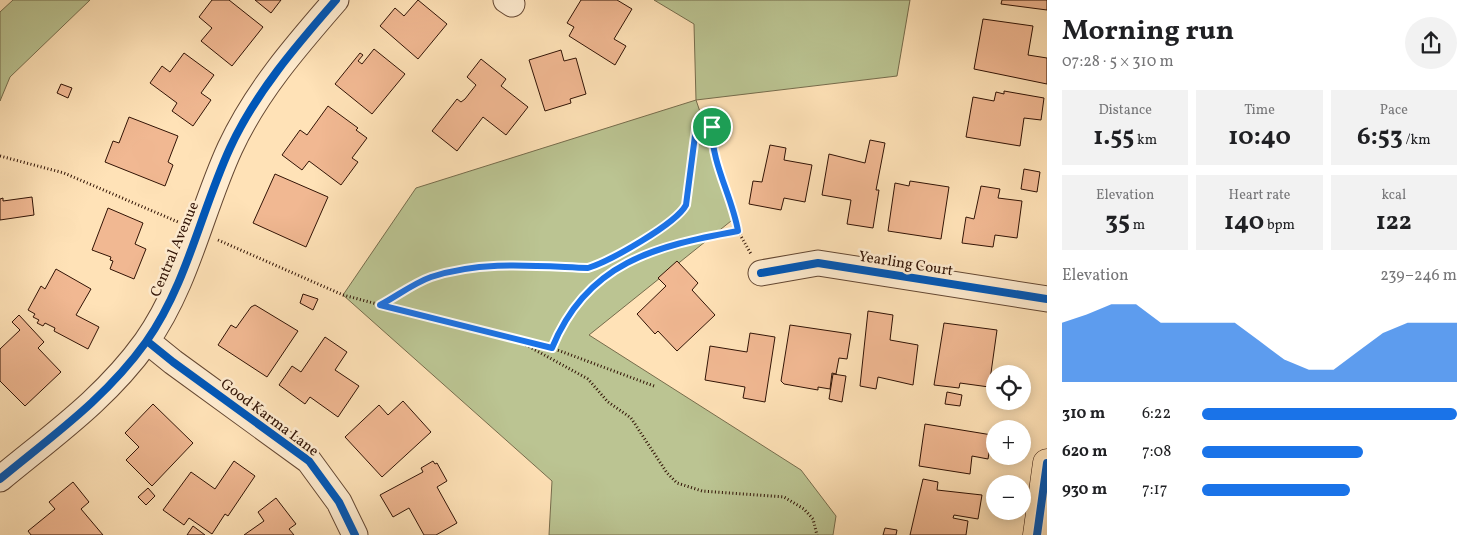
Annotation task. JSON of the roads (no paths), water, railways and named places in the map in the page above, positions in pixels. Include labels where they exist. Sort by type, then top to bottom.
[{"type":"main road","points":[[1037,535],[1044,508],[1047,463]]},
{"type":"street","name":"Central Avenue","points":[[0,479],[111,386],[147,341],[176,288],[230,149],[249,111],[293,50],[336,0]]},
{"type":"street","name":"Yearling Court","points":[[761,273],[818,264],[1047,299]]},
{"type":"street","name":"Good Karma Lane","points":[[147,341],[309,461],[339,502],[355,535]]}]
